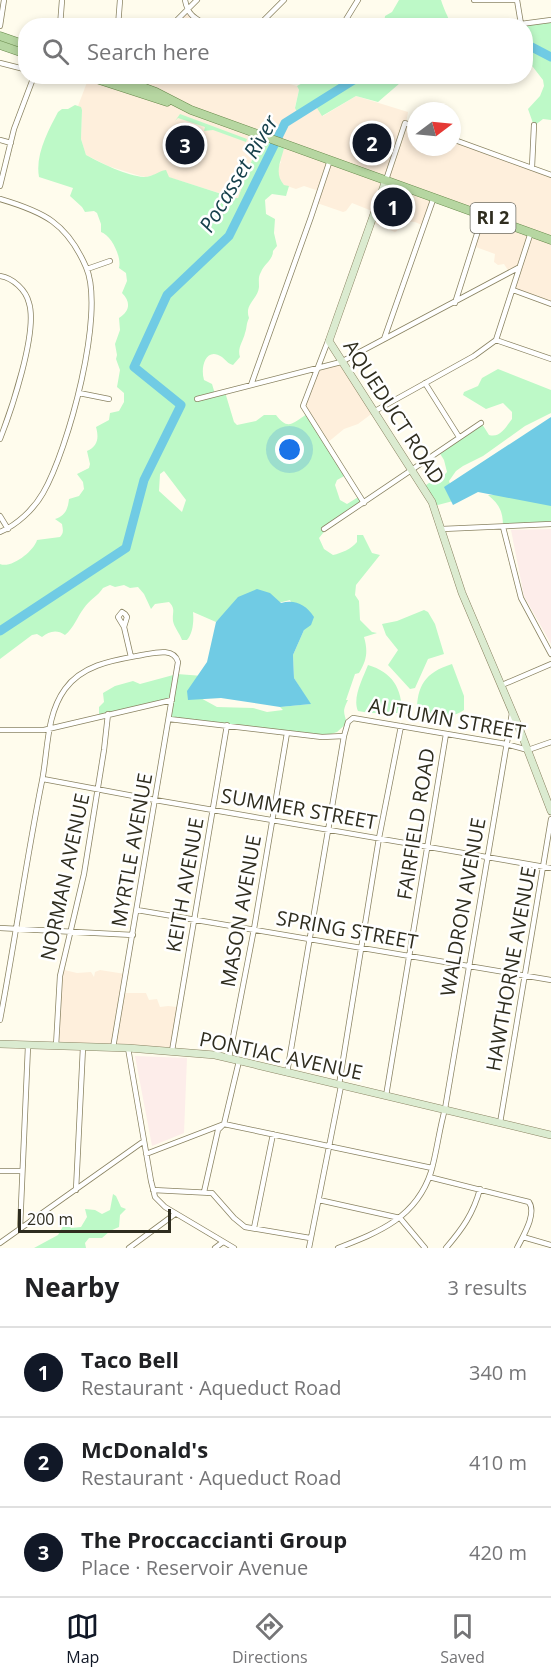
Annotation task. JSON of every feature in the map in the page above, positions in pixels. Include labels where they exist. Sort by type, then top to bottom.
[{"type":"main road","points":[[0,36],[18,47]]},
{"type":"main road","points":[[0,45],[18,49]]},
{"type":"main road","name":"RI 2","points":[[110,84],[153,99],[177,104],[551,240]]},
{"type":"main road","name":"RI 2","points":[[134,84],[156,92],[177,104]]},
{"type":"street","points":[[0,26],[4,0]]},
{"type":"street","points":[[61,18],[62,0]]},
{"type":"street","points":[[119,18],[120,0]]},
{"type":"street","points":[[185,0],[187,10],[195,18]]},
{"type":"street","points":[[179,18],[197,0]]},
{"type":"street","points":[[266,18],[284,0]]},
{"type":"street","points":[[347,18],[358,0]]},
{"type":"street","points":[[474,0],[517,0],[520,18]]},
{"type":"street","points":[[533,22],[551,20]]},
{"type":"street","points":[[0,63],[18,67]]},
{"type":"street","points":[[0,186],[11,143],[31,84]]},
{"type":"street","name":"AQUEDUCT ROAD","points":[[407,124],[405,123],[328,341],[432,502],[462,593],[502,685],[551,811]]},
{"type":"street","points":[[532,167],[534,125]]},
{"type":"street","points":[[0,140],[11,143]]},
{"type":"street","points":[[461,142],[551,175]]},
{"type":"street","points":[[251,385],[330,160]]},
{"type":"street","points":[[384,340],[434,197]]},
{"type":"street","points":[[0,199],[33,209],[58,225],[75,245],[87,269],[92,298],[79,393],[60,452],[43,493],[27,513],[8,529],[0,532]]},
{"type":"street","points":[[455,303],[483,215]]},
{"type":"street","points":[[375,411],[474,356],[496,340],[531,232]]},
{"type":"street","points":[[87,269],[110,261]]},
{"type":"street","points":[[196,399],[341,363],[518,268]]},
{"type":"street","points":[[0,276],[16,283],[22,290],[29,303],[31,320],[24,363],[10,415],[0,439]]},
{"type":"street","points":[[513,290],[551,304]]},
{"type":"street","points":[[496,340],[551,359]]},
{"type":"street","points":[[328,341],[303,406],[364,502]]},
{"type":"street","points":[[425,383],[459,437]]},
{"type":"street","points":[[79,393],[109,399]]},
{"type":"street","points":[[324,529],[481,423]]},
{"type":"street","points":[[0,516],[8,529]]},
{"type":"street","points":[[442,529],[551,524]]},
{"type":"street","points":[[503,527],[521,598],[551,654]]},
{"type":"street","points":[[0,1020],[43,779],[49,728],[57,703],[65,689],[77,676],[88,668],[131,657],[124,627]]},
{"type":"street","name":"MYRTLE AVENUE","points":[[113,1048],[178,663],[177,658],[171,653],[162,651],[131,657]]},
{"type":"street","points":[[502,685],[551,664]]},
{"type":"street","points":[[0,730],[49,728],[172,699]]},
{"type":"street","name":"WALDRON AVENUE","points":[[400,1218],[415,1201],[432,1168],[445,1109],[512,710]]},
{"type":"street","name":"NORMAN AVENUE","points":[[56,1046],[60,976],[84,874],[108,714]]},
{"type":"street","name":"AUTUMN STREET","points":[[169,719],[322,737],[344,736],[348,722],[352,718],[506,744],[528,750],[551,742]]},
{"type":"street","name":"KEITH AVENUE","points":[[172,1051],[227,725]]},
{"type":"street","points":[[309,1248],[340,1085],[379,838],[401,726]]},
{"type":"street","name":"MASON AVENUE","points":[[229,1058],[254,929],[287,733]]},
{"type":"street","name":"FAIRFIELD ROAD","points":[[386,1096],[446,734]]},
{"type":"street","points":[[287,1072],[344,736]]},
{"type":"street","name":"SUMMER STREET","points":[[43,779],[329,831],[551,868]]},
{"type":"street","name":"HAWTHORNE AVENUE","points":[[500,1123],[551,819]]},
{"type":"street","name":"SPRING STREET","points":[[137,910],[551,980]]},
{"type":"street","points":[[0,928],[133,935]]},
{"type":"street","name":"PONTIAC AVENUE","points":[[0,1044],[203,1053],[551,1135]]},
{"type":"street","points":[[20,1229],[28,1046]]},
{"type":"street","points":[[76,1190],[83,1047]]},
{"type":"street","points":[[128,1048],[153,1190],[158,1201],[175,1214],[234,1248]]},
{"type":"street","points":[[204,1192],[218,1130],[224,1124],[239,1060]]},
{"type":"street","points":[[146,1154],[224,1124],[432,1168]]},
{"type":"street","points":[[254,1228],[273,1134]]},
{"type":"street","points":[[0,1243],[144,1141]]},
{"type":"street","points":[[0,1171],[22,1171]]},
{"type":"street","points":[[429,1177],[526,1200],[532,1206],[531,1217],[517,1248]]},
{"type":"street","points":[[446,1248],[459,1234],[473,1212],[480,1189]]},
{"type":"street","points":[[153,1190],[212,1193],[240,1224],[310,1238]]},
{"type":"street","points":[[319,1200],[400,1218],[425,1248]]},
{"type":"street","points":[[129,1248],[175,1214]]},
{"type":"street","points":[[338,1248],[393,1224],[400,1218]]},
{"type":"street","points":[[523,1237],[551,1245]]},
{"type":"street","points":[[215,1248],[223,1242]]},
{"type":"shaded area","points":[[186,12],[196,18],[180,18]]},
{"type":"shaded area","points":[[86,84],[290,84],[297,86],[299,90],[295,107],[315,105],[323,116],[356,96],[407,112],[407,156],[461,156],[461,142],[551,175],[551,304],[513,290],[518,270],[509,272],[504,264],[498,265],[494,262],[495,254],[473,246],[483,216],[436,198],[424,226],[415,222],[403,221],[395,232],[371,222],[372,211],[352,203],[343,212],[317,203],[319,191],[304,186],[296,189],[284,185],[280,181],[277,169],[281,162],[260,138],[238,198],[157,174],[140,176],[108,166],[86,155],[81,139],[82,110],[78,106]]},
{"type":"shaded area","points":[[342,363],[374,412],[358,424],[344,429],[327,443],[303,406],[317,369]]},
{"type":"shaded area","points":[[551,529],[551,644],[524,596],[511,530]]},
{"type":"shaded area","points":[[60,969],[77,973],[91,972],[94,977],[95,972],[100,970],[125,974],[124,993],[146,993],[149,1000],[157,999],[160,1007],[177,1007],[173,1051],[58,1047]]},
{"type":"shaded area","points":[[135,1056],[187,1058],[184,1133],[152,1146]]},
{"type":"green space","points":[[399,0],[441,0],[448,18],[385,18],[392,12]]},
{"type":"green space","points":[[551,20],[551,120],[543,119],[534,126],[528,109],[540,96],[544,86],[543,80],[533,67],[533,24]]},
{"type":"green space","points":[[301,84],[399,84],[378,102],[356,96],[322,116],[315,105],[297,112],[295,108],[299,90],[297,86]]},
{"type":"green space","points":[[75,105],[81,107],[81,139],[86,155],[114,169],[137,176],[147,177],[166,170],[169,177],[234,198],[238,198],[260,138],[285,144],[280,160],[279,176],[284,185],[289,186],[286,196],[272,194],[265,200],[266,214],[275,219],[274,233],[277,246],[272,257],[262,269],[258,291],[248,309],[249,318],[240,348],[240,357],[233,365],[222,357],[212,354],[208,356],[204,364],[203,375],[204,380],[212,384],[215,394],[225,392],[237,425],[256,421],[264,415],[276,415],[284,423],[291,424],[307,414],[348,474],[337,480],[335,485],[340,500],[347,504],[360,496],[364,502],[327,528],[319,538],[324,549],[333,555],[349,549],[357,542],[357,535],[363,535],[372,553],[380,555],[356,585],[355,595],[359,601],[360,620],[372,632],[377,633],[364,637],[366,651],[364,664],[359,673],[355,674],[346,700],[348,700],[344,711],[347,723],[337,732],[322,737],[170,719],[172,702],[99,716],[99,707],[104,702],[103,693],[115,686],[133,681],[140,684],[177,674],[203,676],[197,696],[217,707],[253,708],[267,712],[283,710],[280,707],[310,704],[294,678],[293,655],[304,630],[290,600],[220,618],[216,622],[193,612],[191,634],[187,640],[182,640],[174,623],[173,609],[169,602],[155,604],[151,609],[138,587],[110,585],[103,588],[86,605],[65,635],[56,631],[42,637],[37,634],[32,635],[0,659],[0,564],[16,562],[32,549],[37,540],[61,536],[62,524],[55,519],[65,512],[69,499],[79,496],[84,489],[83,482],[77,474],[89,468],[87,451],[97,441],[96,427],[109,420],[110,413],[119,411],[124,402],[124,393],[117,387],[120,370],[116,359],[115,344],[120,330],[119,318],[128,306],[122,293],[127,281],[126,273],[119,268],[119,258],[112,242],[101,232],[97,213],[85,212],[70,196],[73,188],[39,177],[39,160],[47,135],[58,112]],"holes":[[[164,471],[186,500],[182,512],[159,491],[160,474]]]},
{"type":"green space","points":[[180,114],[247,139],[246,142],[213,130],[204,131],[205,127],[178,118],[175,121]]},
{"type":"green space","points":[[498,369],[551,390],[551,413],[525,426],[483,456],[456,471],[449,481],[453,501],[434,506],[425,486],[447,472],[439,452],[482,424],[489,435],[496,435],[502,432],[512,419],[512,412],[503,403],[486,409],[463,395],[464,392],[478,386],[482,378]]},
{"type":"green space","points":[[488,495],[551,501],[551,524],[503,526],[500,508]]},
{"type":"green space","points":[[424,610],[428,612],[435,624],[444,654],[428,659],[415,688],[410,689],[388,665],[398,650],[386,635],[382,624],[397,621]]},
{"type":"green space","points":[[452,664],[464,696],[464,710],[448,716],[417,717],[418,698],[423,683],[434,672]]},
{"type":"green space","points":[[368,665],[383,672],[394,682],[400,696],[402,713],[358,711],[357,694]]},
{"type":"green space","points":[[113,1194],[121,1207],[126,1209],[120,1215],[119,1227],[102,1238],[89,1238],[85,1243],[86,1248],[34,1248],[58,1235],[66,1221],[71,1228],[81,1227],[87,1217],[85,1209],[95,1210],[102,1214],[110,1210]]},
{"type":"water","points":[[551,417],[551,506],[478,492],[453,505],[444,487]]},
{"type":"water","points":[[257,589],[270,593],[281,603],[299,604],[314,617],[311,625],[304,630],[293,655],[294,678],[311,704],[280,707],[221,698],[188,700],[187,691],[207,662],[216,622],[238,597]]},
{"type":"waterway","name":"Pocasset River","points":[[533,48],[551,57]]},
{"type":"waterway","name":"Pocasset River","points":[[0,631],[126,548],[144,480],[181,405],[134,367],[167,295],[229,236],[285,123],[347,84]]},
{"type":"place","name":"McDonald's","points":[[372,143]]},
{"type":"place","name":"The Proccaccianti Group","points":[[185,145]]},
{"type":"place","name":"Taco Bell","points":[[393,207]]}]
